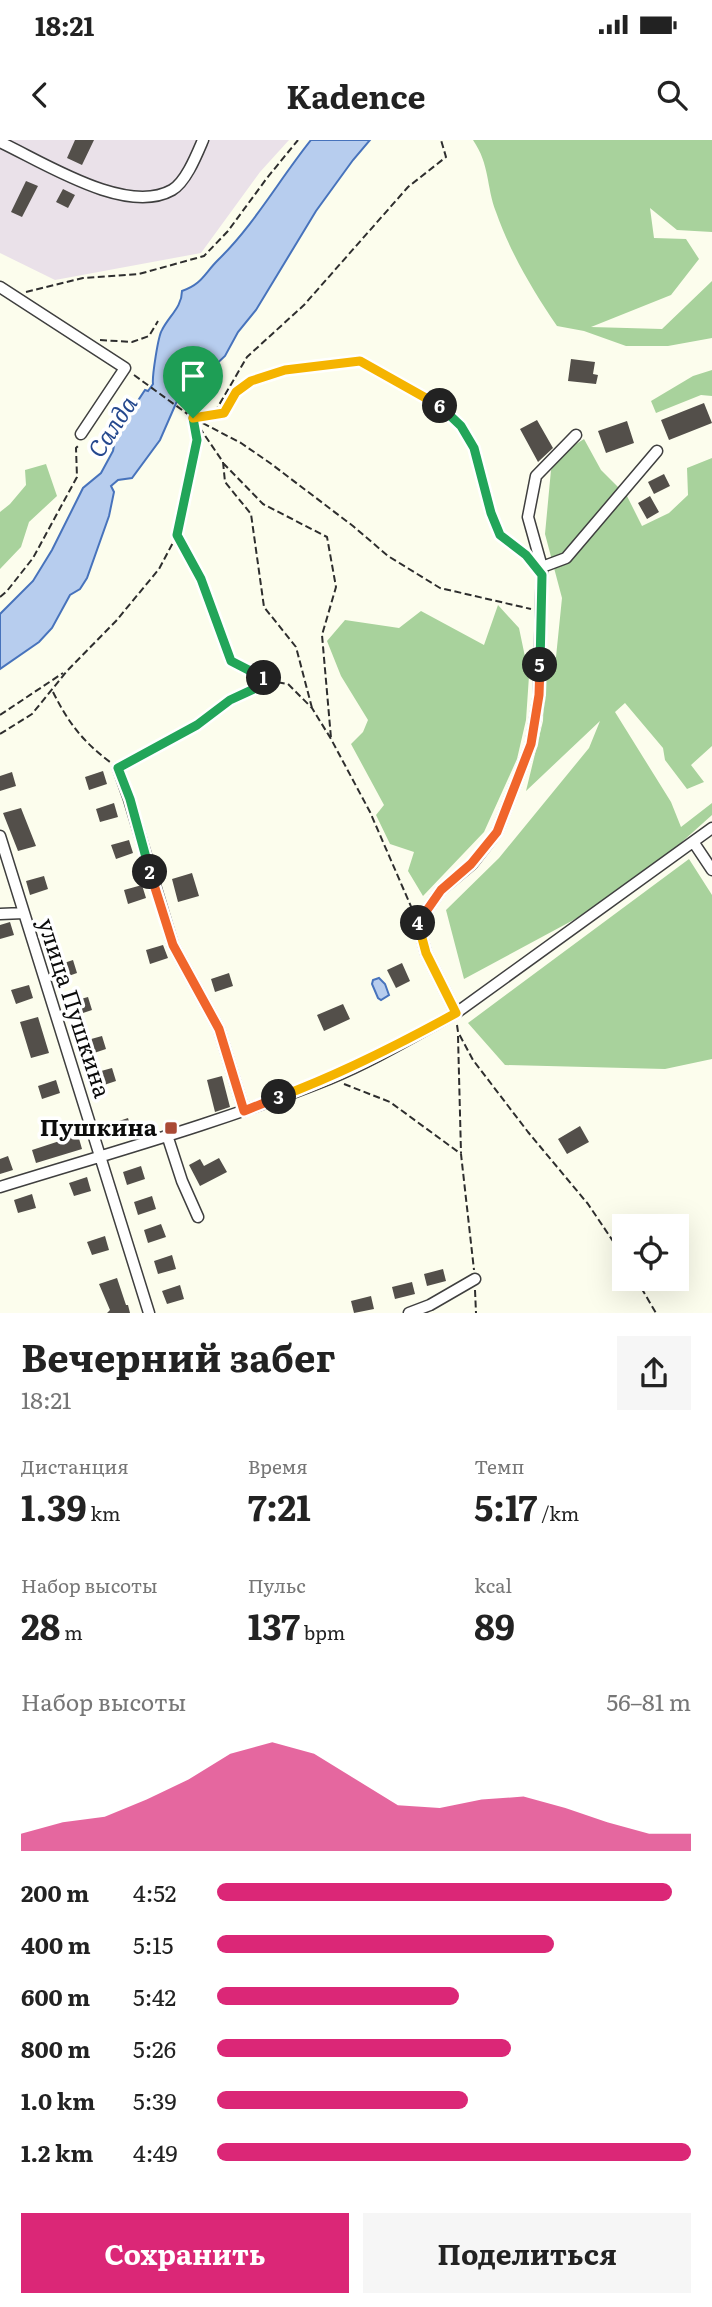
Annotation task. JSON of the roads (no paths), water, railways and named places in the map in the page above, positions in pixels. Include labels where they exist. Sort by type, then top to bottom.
[{"type":"street","points":[[0,142],[102,190],[157,196],[175,189],[195,160],[203,140]]},
{"type":"street","points":[[0,287],[125,368],[83,436]]},
{"type":"street","points":[[456,1013],[426,953],[418,923],[441,890],[471,864],[497,832],[531,744],[539,695],[542,571],[528,517],[536,476],[576,435]]},
{"type":"street","points":[[542,571],[566,558],[657,451]]},
{"type":"street","points":[[118,768],[130,799],[173,945],[219,1029],[244,1111]]},
{"type":"street","points":[[0,1187],[244,1111],[331,1078],[387,1052],[456,1013],[712,828]]},
{"type":"street","name":"улица Пушкина","points":[[0,836],[149,1313]]},
{"type":"street","points":[[694,843],[712,870]]},
{"type":"street","points":[[0,914],[24,913]]},
{"type":"street","points":[[167,1135],[182,1181],[198,1217]]},
{"type":"street","points":[[409,1313],[430,1305],[475,1279]]},
{"type":"water","points":[[311,140],[370,140],[316,211],[256,310],[238,332],[225,356],[210,370],[200,394],[180,403],[177,401],[160,440],[132,478],[118,480],[111,486],[114,492],[109,516],[87,578],[80,589],[70,595],[52,628],[39,642],[0,669],[0,614],[33,581],[83,488],[101,473],[113,451],[116,434],[145,390],[148,391],[153,384],[160,334],[178,307],[182,291],[198,282],[231,246]]},
{"type":"water","points":[[379,978],[385,984],[389,995],[381,1000],[372,984],[373,980]]},
{"type":"place","name":"Пушкина","points":[[171,1128]]},
{"type":"water label","name":"Салда","points":[[113,427]]}]
